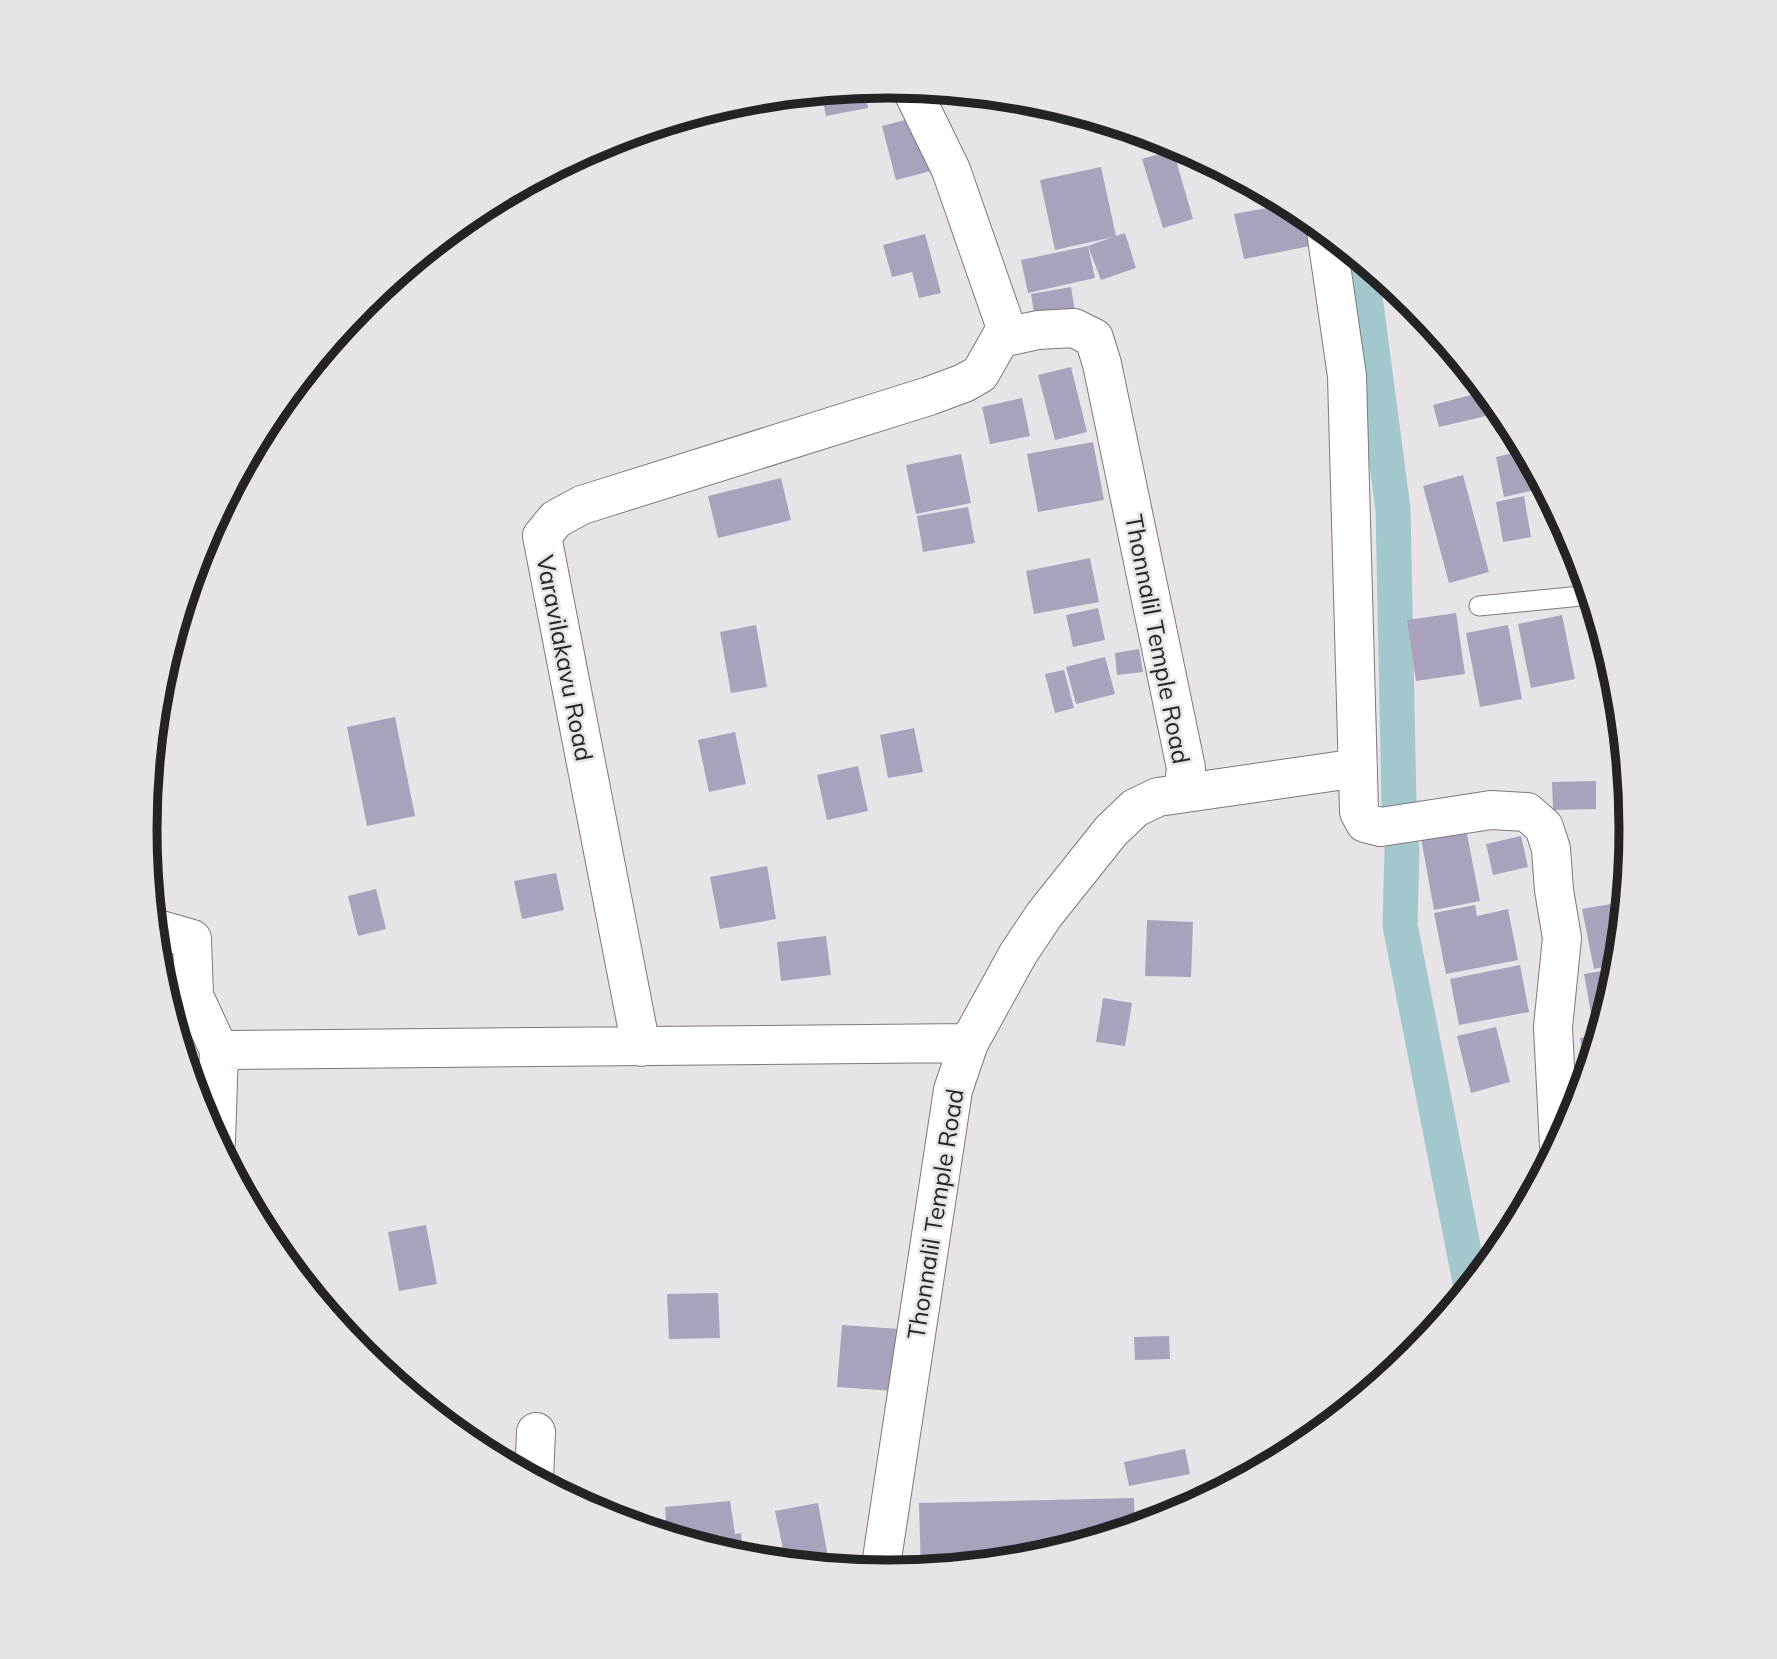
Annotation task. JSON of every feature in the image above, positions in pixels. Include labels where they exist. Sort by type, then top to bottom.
[{"type":"street","points":[[916,99],[951,170],[1003,333]]},
{"type":"street","points":[[1328,245],[1347,376],[1359,812],[1364,822],[1381,827],[1492,810],[1527,812],[1544,827],[1551,849],[1562,938],[1553,1027],[1558,1123]]},
{"type":"street","name":"Thonnalil Temple Road","points":[[882,1561],[953,1090],[969,1043],[1011,966],[1044,915],[1111,831],[1135,808],[1158,797],[1183,793],[1186,768],[1102,364],[1094,338],[1074,328],[1003,333]]},
{"type":"street","name":"Varavilakavu Road","points":[[641,1047],[542,536],[556,519],[582,505],[929,397],[964,383],[980,374],[1003,333]]},
{"type":"street","points":[[1183,793],[1358,768]]},
{"type":"street","points":[[164,931],[192,939],[194,996],[219,1050],[217,1118]]},
{"type":"street","points":[[219,1050],[969,1043]]},
{"type":"street","points":[[534,1469],[536,1432]]},
{"type":"lane","points":[[1479,606],[1582,596]]},
{"type":"building","points":[[866,99],[868,108],[826,116],[823,102]]},
{"type":"building","points":[[917,117],[931,171],[896,180],[882,126]]},
{"type":"building","points":[[1164,153],[1175,157],[1193,219],[1163,228],[1142,159]]},
{"type":"building","points":[[1101,167],[1116,236],[1125,233],[1136,268],[1101,280],[1088,246],[1113,237],[1055,250],[1040,180]]},
{"type":"building","points":[[1272,207],[1307,229],[1310,246],[1244,259],[1234,214]]},
{"type":"building","points":[[925,234],[941,293],[919,298],[912,272],[892,277],[883,245]]},
{"type":"building","points":[[1088,246],[1095,278],[1028,293],[1021,260]]},
{"type":"building","points":[[1071,287],[1075,312],[1035,319],[1031,294]]},
{"type":"building","points":[[1071,367],[1087,432],[1055,440],[1038,375]]},
{"type":"building","points":[[1476,394],[1491,415],[1439,427],[1433,405]]},
{"type":"building","points":[[1022,398],[1030,436],[990,444],[982,407]]},
{"type":"building","points":[[1093,442],[1104,500],[1038,512],[1027,454]]},
{"type":"building","points":[[1515,452],[1536,490],[1504,497],[1496,457]]},
{"type":"building","points":[[961,454],[971,503],[916,514],[906,465]]},
{"type":"building","points":[[1463,475],[1489,572],[1449,583],[1423,486]]},
{"type":"building","points":[[781,478],[791,520],[718,538],[708,496]]},
{"type":"building","points":[[1524,496],[1531,537],[1503,542],[1496,502]]},
{"type":"building","points":[[968,507],[975,543],[923,552],[917,516]]},
{"type":"building","points":[[1090,558],[1099,602],[1034,614],[1026,571]]},
{"type":"building","points":[[1098,608],[1105,640],[1073,647],[1066,615]]},
{"type":"building","points":[[1456,613],[1465,674],[1416,681],[1407,620]]},
{"type":"building","points":[[1562,615],[1575,679],[1531,688],[1518,624]]},
{"type":"building","points":[[756,625],[767,687],[731,693],[720,632]]},
{"type":"building","points":[[1508,625],[1522,699],[1480,707],[1466,633]]},
{"type":"building","points":[[1139,649],[1143,672],[1117,675],[1115,653]]},
{"type":"building","points":[[1105,657],[1115,694],[1076,704],[1066,667]]},
{"type":"building","points":[[1064,670],[1074,708],[1055,713],[1045,674]]},
{"type":"building","points":[[395,717],[415,816],[367,826],[347,727]]},
{"type":"building","points":[[914,728],[923,772],[888,778],[880,735]]},
{"type":"building","points":[[735,732],[746,784],[709,792],[698,740]]},
{"type":"building","points":[[858,766],[868,811],[827,820],[817,775]]},
{"type":"building","points":[[1596,781],[1596,809],[1553,810],[1552,782]]},
{"type":"building","points":[[1466,829],[1480,901],[1434,910],[1421,838]]},
{"type":"building","points":[[1521,836],[1528,867],[1493,875],[1486,844]]},
{"type":"building","points":[[767,866],[776,919],[720,929],[710,877]]},
{"type":"building","points":[[556,873],[564,910],[522,919],[514,881]]},
{"type":"building","points":[[376,889],[386,929],[358,936],[348,896]]},
{"type":"building","points":[[1616,903],[1607,966],[1594,969],[1582,909]]},
{"type":"building","points":[[1475,905],[1477,916],[1508,909],[1518,960],[1446,974],[1434,913]]},
{"type":"building","points":[[1147,920],[1193,922],[1191,977],[1145,976]]},
{"type":"building","points":[[826,936],[831,975],[781,981],[777,942]]},
{"type":"building","points":[[1520,965],[1529,1012],[1459,1025],[1450,979]]},
{"type":"building","points":[[1606,970],[1593,1025],[1584,974]]},
{"type":"building","points":[[1103,998],[1132,1003],[1125,1046],[1096,1042]]},
{"type":"building","points":[[1496,1027],[1510,1082],[1471,1093],[1457,1036]]},
{"type":"building","points":[[1590,1036],[1584,1057],[1580,1038]]},
{"type":"building","points":[[426,1225],[437,1284],[399,1291],[388,1232]]},
{"type":"building","points":[[718,1293],[720,1338],[669,1339],[667,1294]]},
{"type":"building","points":[[842,1325],[899,1329],[894,1391],[837,1387]]},
{"type":"building","points":[[1169,1336],[1170,1359],[1135,1360],[1134,1337]]},
{"type":"building","points":[[1185,1449],[1190,1474],[1129,1486],[1124,1462]]},
{"type":"building","points":[[1134,1498],[1135,1518],[1078,1536],[1031,1547],[984,1555],[921,1560],[919,1503]]},
{"type":"building","points":[[730,1501],[735,1534],[741,1533],[742,1546],[666,1526],[665,1507]]},
{"type":"building","points":[[818,1503],[828,1558],[784,1553],[775,1511]]},
{"type":"waterway","points":[[1362,272],[1393,509],[1399,805]]},
{"type":"waterway","points":[[1402,849],[1400,925],[1469,1275]]}]
